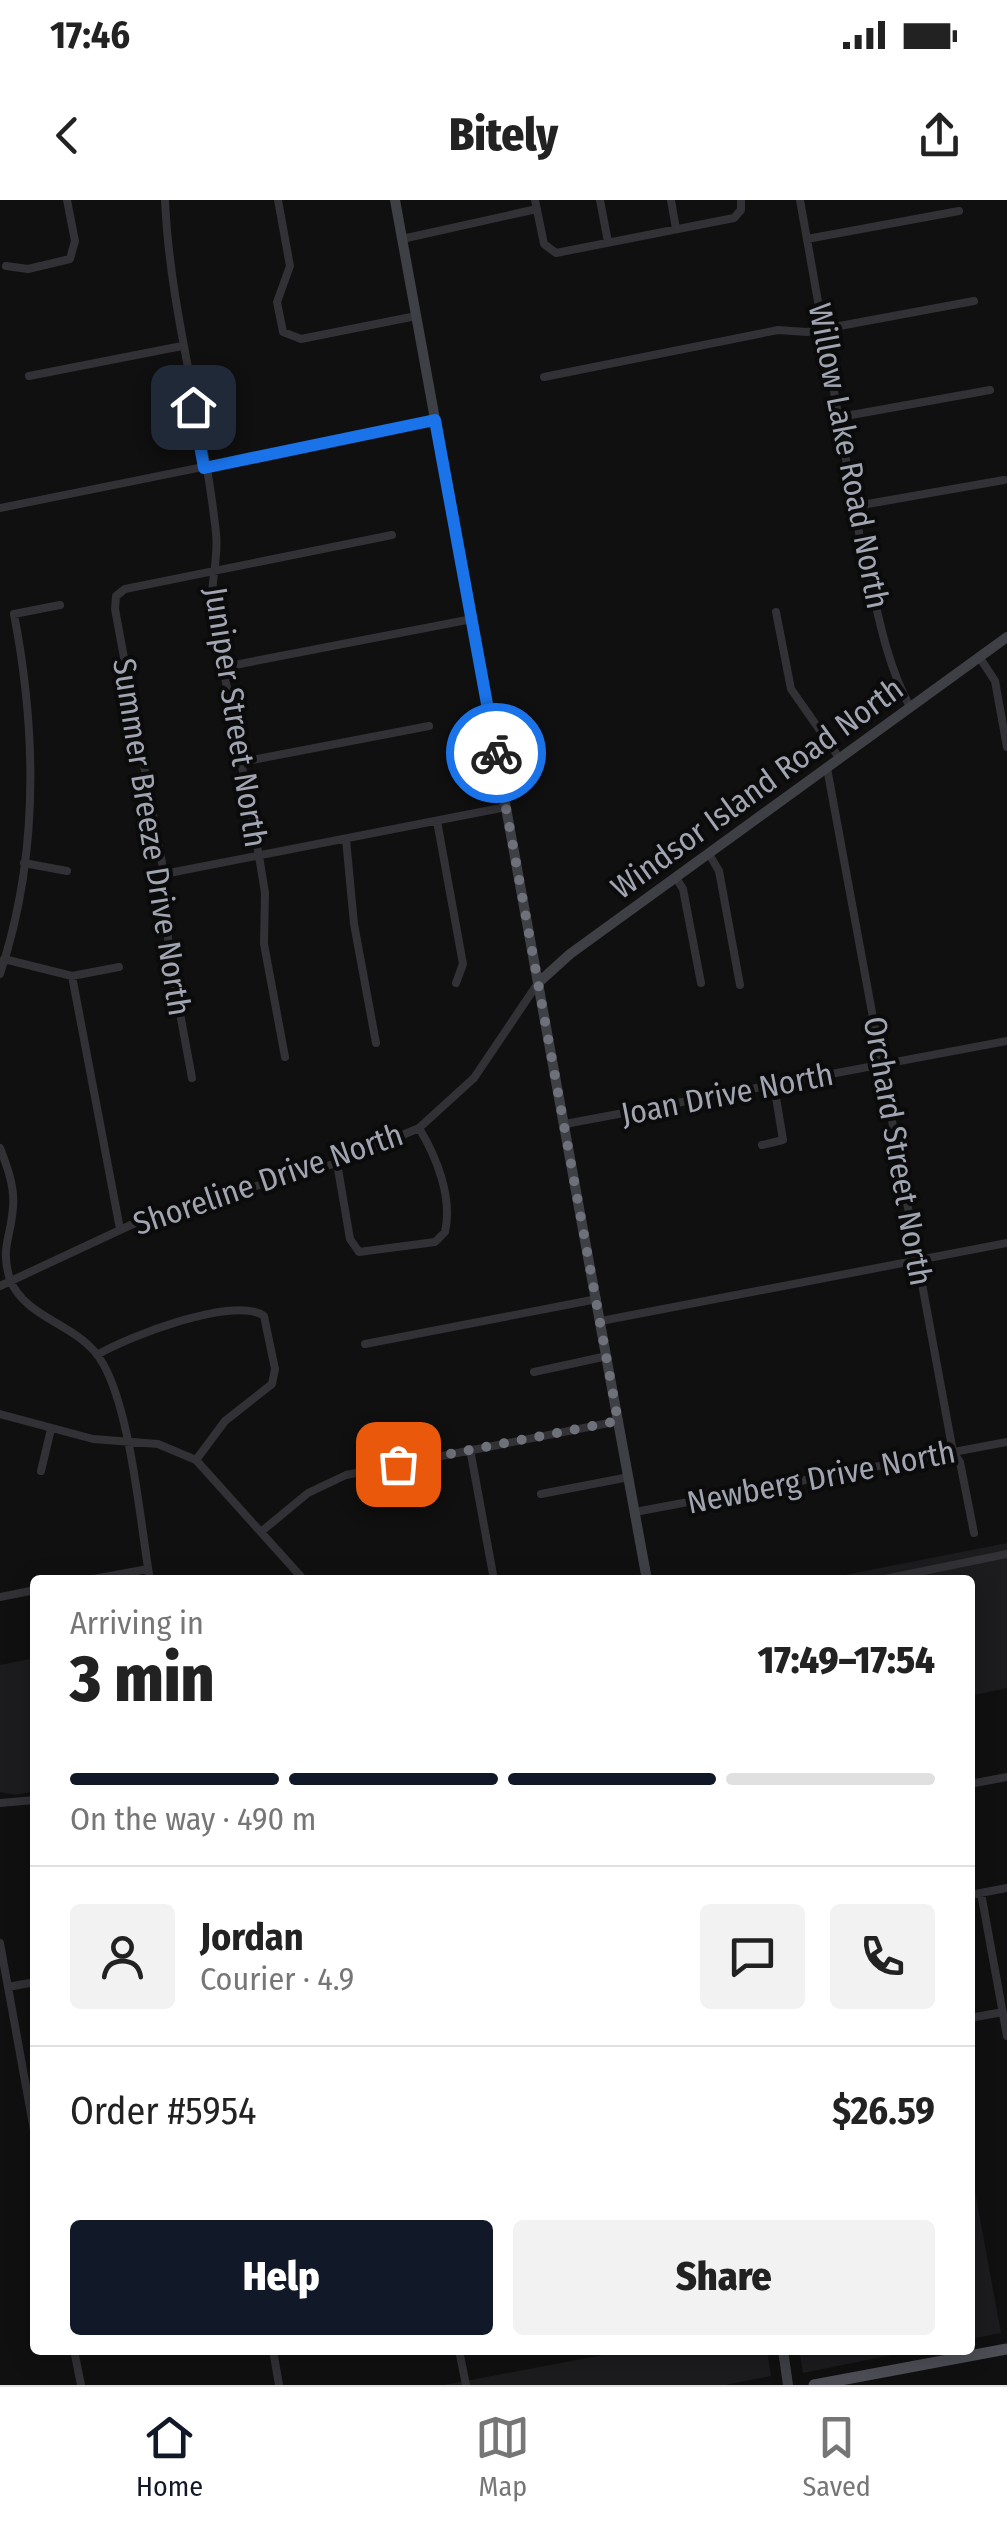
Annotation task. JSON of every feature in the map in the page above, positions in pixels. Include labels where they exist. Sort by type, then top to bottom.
[{"type":"main road","points":[[975,2355],[1007,2349]]},
{"type":"main road","points":[[814,2385],[975,2355]]},
{"type":"street","points":[[6,266],[28,269],[70,258],[75,242],[68,200]]},
{"type":"street","name":"Juniper Street North","points":[[165,200],[182,346],[216,534],[212,609],[259,856],[264,944],[285,1057]]},
{"type":"street","points":[[278,200],[290,266],[277,302],[277,319],[288,336],[301,339],[416,316]]},
{"type":"street","points":[[395,200],[646,1575]]},
{"type":"street","points":[[600,200],[608,242]]},
{"type":"street","points":[[670,200],[676,229]]},
{"type":"street","points":[[402,239],[536,205],[544,244],[552,252],[734,218],[741,210],[741,200]]},
{"type":"street","name":"Willow Lake Road North","points":[[800,200],[856,506],[888,655],[910,707]]},
{"type":"street","points":[[807,239],[959,211]]},
{"type":"street","points":[[544,377],[778,330],[824,328],[974,301]]},
{"type":"street","points":[[29,376],[182,346]]},
{"type":"street","points":[[840,417],[990,390]]},
{"type":"street","points":[[0,508],[435,420]]},
{"type":"street","points":[[856,506],[1004,480]]},
{"type":"street","points":[[213,571],[392,535]]},
{"type":"street","name":"Summer Breeze Drive North","points":[[192,1078],[169,954],[164,874],[114,609],[116,596],[125,588],[213,571]]},
{"type":"street","points":[[0,974],[24,863],[32,742],[14,614],[60,605]]},
{"type":"street","points":[[776,612],[791,689],[840,759]]},
{"type":"street","points":[[224,667],[472,619]]},
{"type":"street","name":"Windsor Island Road North","points":[[538,983],[1007,637]]},
{"type":"street","points":[[980,658],[994,676],[1007,747]]},
{"type":"street","points":[[242,762],[429,726]]},
{"type":"street","name":"Orchard Street North","points":[[827,768],[952,1452],[960,1462],[974,1533]]},
{"type":"street","points":[[164,874],[506,807]]},
{"type":"street","points":[[436,821],[463,964],[456,983]]},
{"type":"street","points":[[346,838],[354,924],[376,1043]]},
{"type":"street","points":[[709,854],[719,871],[740,985]]},
{"type":"street","points":[[24,863],[67,872]]},
{"type":"street","points":[[676,878],[683,889],[701,983]]},
{"type":"street","points":[[2,958],[72,976],[119,967]]},
{"type":"street","points":[[72,976],[120,1229]]},
{"type":"street","name":"Shoreline Drive North","points":[[0,1286],[120,1229],[337,1163],[418,1128],[474,1078],[538,983]]},
{"type":"street","name":"Joan Drive North","points":[[565,1124],[1007,1041]]},
{"type":"street","points":[[762,1144],[783,1140],[774,1085]]},
{"type":"street","points":[[337,1163],[350,1239],[358,1252],[371,1254],[434,1242],[445,1232],[447,1215],[438,1166],[418,1128]]},
{"type":"street","points":[[0,1148],[12,1190],[13,1207],[2,1254],[11,1282],[24,1305],[61,1322],[98,1355],[116,1396],[149,1575]]},
{"type":"street","points":[[600,1321],[1007,1243]]},
{"type":"street","points":[[366,1344],[596,1299]]},
{"type":"street","points":[[98,1355],[145,1329],[245,1309],[264,1316],[275,1370],[272,1384],[225,1421],[196,1460]]},
{"type":"street","points":[[534,1372],[607,1356]]},
{"type":"street","points":[[0,1414],[51,1429],[158,1444],[196,1460],[300,1575]]},
{"type":"street","points":[[262,1531],[308,1493],[335,1478],[618,1421]]},
{"type":"street","points":[[41,1470],[51,1429]]},
{"type":"street","name":"Newberg Drive North","points":[[635,1512],[1007,1442]]},
{"type":"street","points":[[470,1449],[493,1575]]},
{"type":"street","points":[[541,1494],[628,1477]]},
{"type":"street","points":[[904,1575],[1007,1554]]},
{"type":"street","points":[[115,1575],[148,1569]]},
{"type":"street","points":[[0,1597],[30,1591]]},
{"type":"street","points":[[975,1783],[1007,1777]]},
{"type":"street","points":[[0,1803],[30,1800]]},
{"type":"street","points":[[975,1895],[1007,1888]]},
{"type":"street","points":[[981,1893],[1007,2036]]},
{"type":"street","points":[[0,1944],[30,2108]]},
{"type":"street","points":[[8,1987],[30,1983]]},
{"type":"street","points":[[975,2017],[1003,2012]]},
{"type":"street","points":[[75,2355],[81,2385]]},
{"type":"street","points":[[274,2355],[279,2385]]},
{"type":"street","points":[[460,2355],[466,2385]]},
{"type":"street","points":[[784,2355],[788,2385]]},
{"type":"shaded area","points":[[1007,1543],[1007,1688],[975,1695],[975,1575],[844,1575]]},
{"type":"shaded area","points":[[30,1659],[30,1792],[16,1795],[0,1792],[0,1665]]},
{"type":"shaded area","points":[[975,2191],[1001,2333],[975,2338]]},
{"type":"shaded area","points":[[603,2355],[768,2355],[771,2376],[725,2385],[444,2385]]},
{"type":"shaded area","points":[[800,2355],[891,2355],[803,2373]]},
{"type":"way so far","points":[[398,1464],[618,1421],[496,753]]},
{"type":"route","points":[[193,407],[204,468],[435,420],[496,753]]}]
